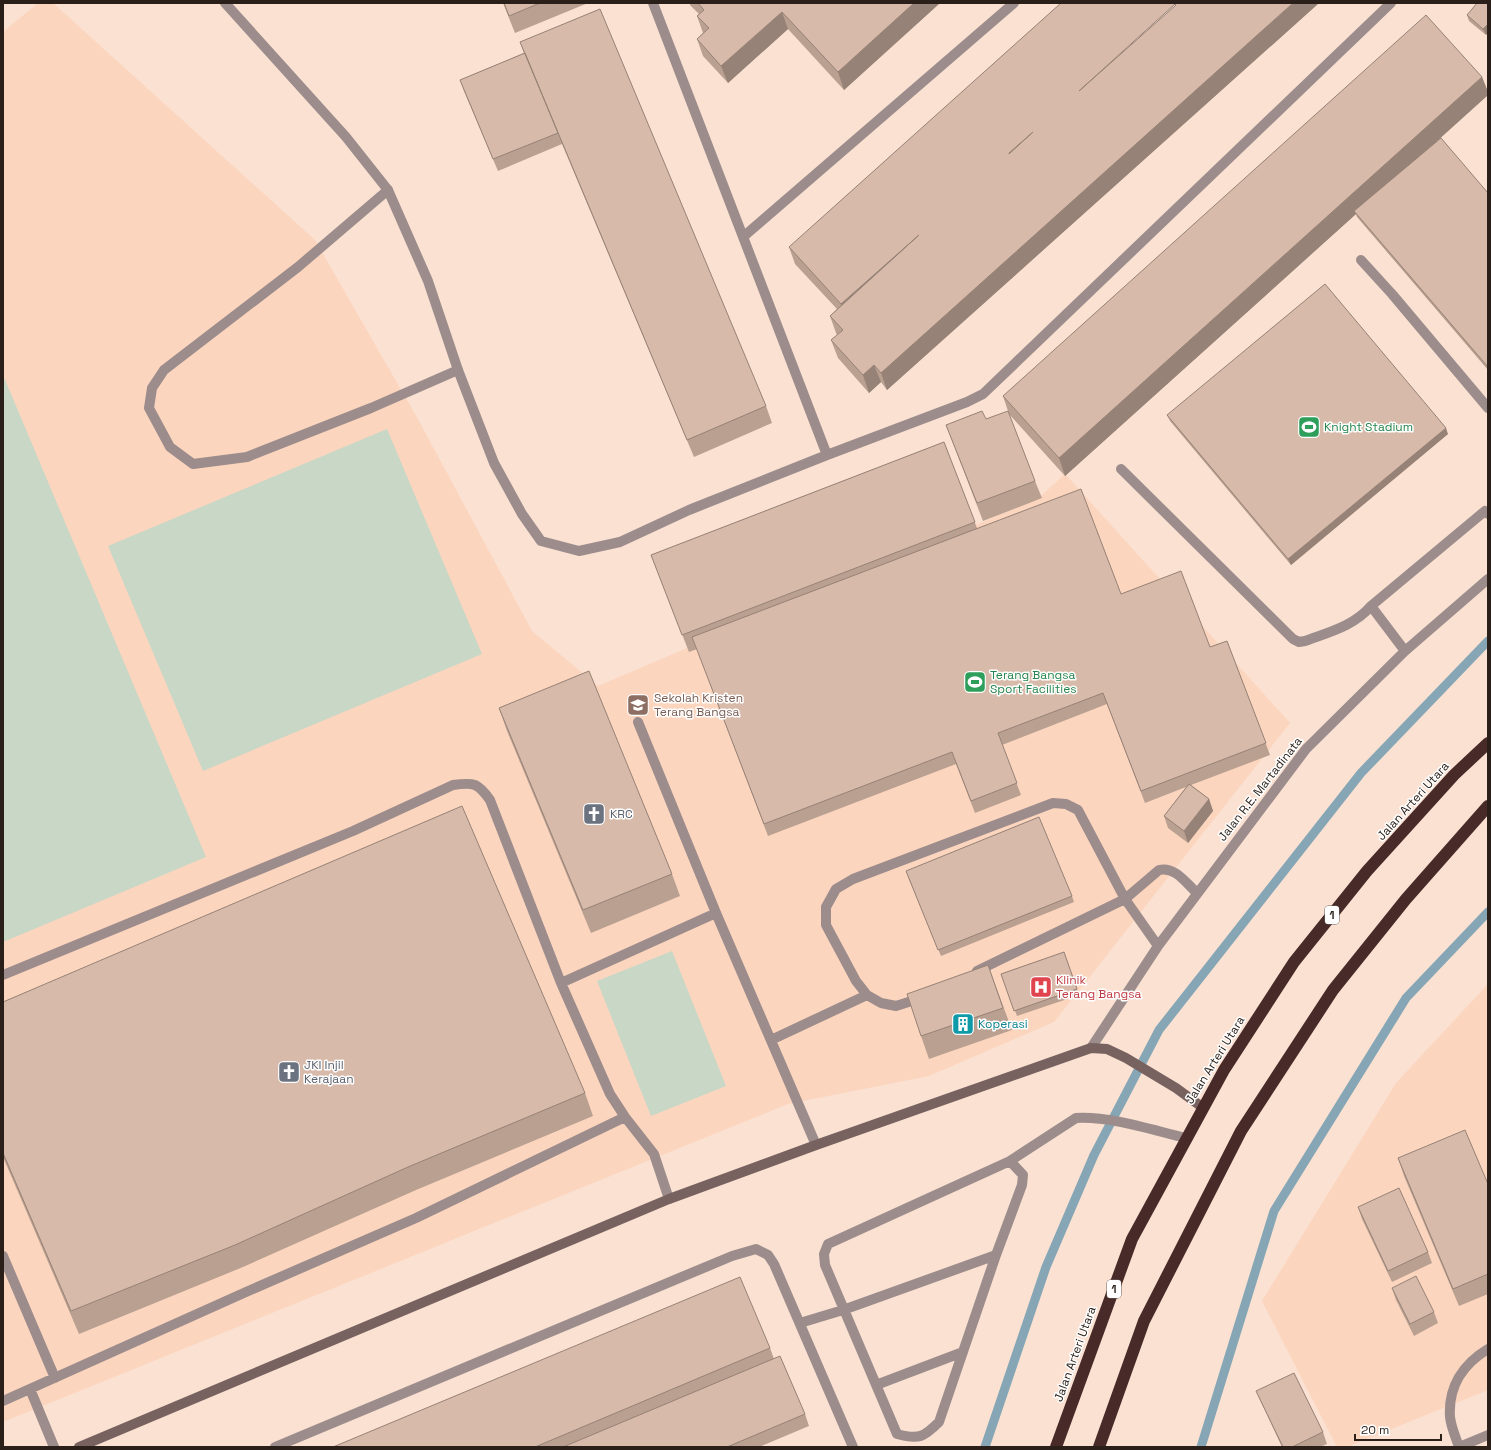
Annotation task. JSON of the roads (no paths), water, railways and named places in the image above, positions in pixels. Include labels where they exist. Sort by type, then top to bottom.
[{"type":"highway","name":"Jalan Arteri Utara","points":[[1056,1447],[1132,1239],[1202,1107],[1224,1070],[1294,962],[1367,871],[1454,775],[1488,743]]},
{"type":"highway","points":[[1099,1447],[1144,1321],[1241,1131],[1333,990],[1406,899],[1488,806]]},
{"type":"street","points":[[225,3],[346,137],[388,190],[428,281],[458,370],[494,463],[522,514],[541,540],[579,551],[620,542],[689,510],[827,455],[967,402],[983,394],[1391,3]]},
{"type":"street","points":[[653,3],[827,455]]},
{"type":"street","points":[[743,237],[1011,4]]},
{"type":"street","points":[[388,190],[298,267],[164,370],[152,388],[149,408],[170,447],[193,464],[247,458],[371,408],[458,370]]},
{"type":"street","points":[[1361,260],[1488,408]]},
{"type":"street","points":[[1121,469],[1293,639],[1299,642],[1353,623],[1371,606],[1487,509]]},
{"type":"street","name":"Jalan R.E. Martadinata","points":[[1091,1048],[1158,946],[1306,749],[1405,651],[1488,579]]},
{"type":"street","points":[[1371,606],[1405,651]]},
{"type":"street","points":[[638,722],[716,913],[816,1144]]},
{"type":"street","points":[[3,975],[353,831],[453,785],[466,783],[480,786],[490,800],[561,983],[610,1094],[625,1117],[654,1154],[669,1199]]},
{"type":"street","points":[[930,994],[896,1006],[882,1003],[867,995],[856,981],[826,926],[826,907],[836,889],[853,879],[1053,803],[1066,804],[1078,810],[1125,900],[1158,946]]},
{"type":"street","points":[[964,977],[1125,900],[1159,870],[1166,868],[1176,873],[1197,893]]},
{"type":"street","points":[[561,983],[716,913]]},
{"type":"street","points":[[771,1040],[867,995]]},
{"type":"street","points":[[79,1447],[669,1199],[816,1144],[1091,1048],[1107,1049],[1126,1058],[1172,1086],[1202,1107]]},
{"type":"street","points":[[3,1401],[246,1292],[416,1218],[625,1117]]},
{"type":"street","points":[[1010,1161],[1023,1175],[1022,1185],[996,1255],[939,1422],[928,1432],[913,1438],[898,1434],[843,1310],[825,1265],[824,1254],[828,1244],[1010,1161],[1076,1118],[1130,1125],[1186,1138]]},
{"type":"street","points":[[275,1447],[745,1252],[756,1249],[768,1255],[774,1264],[854,1447]]},
{"type":"street","points":[[800,1323],[843,1310],[996,1255]]},
{"type":"street","points":[[3,1256],[55,1378]]},
{"type":"street","points":[[1488,1349],[1462,1370],[1450,1395],[1450,1419],[1459,1447],[1488,1435]]},
{"type":"street","points":[[876,1385],[963,1352]]},
{"type":"street","points":[[30,1389],[54,1447]]},
{"type":"waterway","points":[[985,1447],[1046,1267],[1094,1155],[1159,1030],[1361,773],[1488,641]]},
{"type":"waterway","points":[[1201,1447],[1274,1211],[1406,998],[1488,912]]},
{"type":"place","name":"Knight Stadium","points":[[1309,427]]},
{"type":"place","name":"Terang Bangsa Sport Facilities","points":[[975,682]]},
{"type":"place","name":"Sekolah Kristen Terang Bangsa","points":[[638,705]]},
{"type":"place","name":"KRC","points":[[594,814]]},
{"type":"place","name":"Klinik Terang Bangsa","points":[[1041,987]]},
{"type":"place","name":"Koperasi","points":[[963,1024]]},
{"type":"place","name":"JKI Injil Kerajaan","points":[[289,1072]]}]
